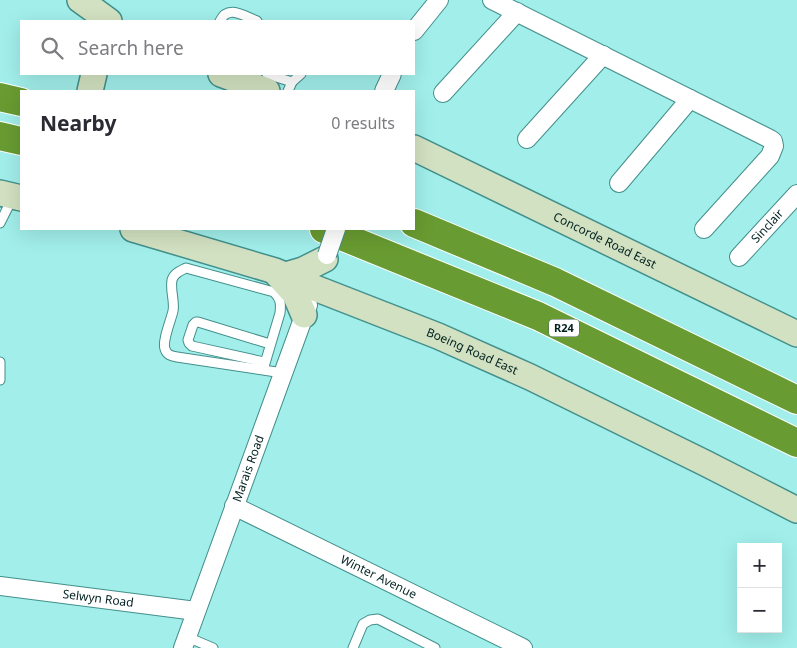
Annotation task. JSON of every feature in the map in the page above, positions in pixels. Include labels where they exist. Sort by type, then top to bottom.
[{"type":"highway","points":[[0,97],[20,102]]},
{"type":"highway","points":[[0,136],[20,141]]},
{"type":"highway","points":[[415,222],[555,282],[797,400]]},
{"type":"highway","name":"R24","points":[[325,252],[538,316],[797,443]]},
{"type":"main road","points":[[64,0],[76,20]]},
{"type":"main road","points":[[80,0],[108,20]]},
{"type":"main road","points":[[224,75],[264,90]]},
{"type":"main road","name":"Concorde Road East","points":[[417,148],[797,334]]},
{"type":"main road","name":"Boeing Road East","points":[[136,230],[280,273],[438,336],[530,377],[797,510]]},
{"type":"main road","points":[[304,315],[295,294],[280,273],[304,270],[325,252],[334,285],[342,298]]},
{"type":"street","points":[[415,30],[439,0]]},
{"type":"street","points":[[492,0],[773,141],[774,146],[770,156],[704,229]]},
{"type":"street","points":[[444,93],[517,12]]},
{"type":"street","points":[[528,138],[603,55]]},
{"type":"street","points":[[384,90],[392,75]]},
{"type":"street","points":[[619,183],[690,99]]},
{"type":"street","name":"Sinclair","points":[[739,257],[797,194]]},
{"type":"street","name":"Marais Road","points":[[185,642],[315,288],[325,252],[336,230]]},
{"type":"street","name":"Winter Avenue","points":[[234,506],[523,648]]},
{"type":"street","name":"Selwyn Road","points":[[0,586],[196,611]]},
{"type":"lane","points":[[221,20],[225,14],[232,12],[254,20]]},
{"type":"lane","points":[[269,75],[290,87],[300,75]]},
{"type":"lane","points":[[0,223],[11,193]]},
{"type":"lane","points":[[186,268],[274,292],[281,304],[280,313],[263,366],[169,355],[165,350],[164,344],[174,309],[172,282],[175,274],[186,268]]},
{"type":"lane","points":[[270,344],[198,322],[193,325],[188,340],[192,346],[283,372]]},
{"type":"lane","points":[[0,362],[0,380]]},
{"type":"lane","points":[[353,648],[363,624],[370,620],[378,619],[435,648]]},
{"type":"lane","points":[[185,642],[213,648]]}]
